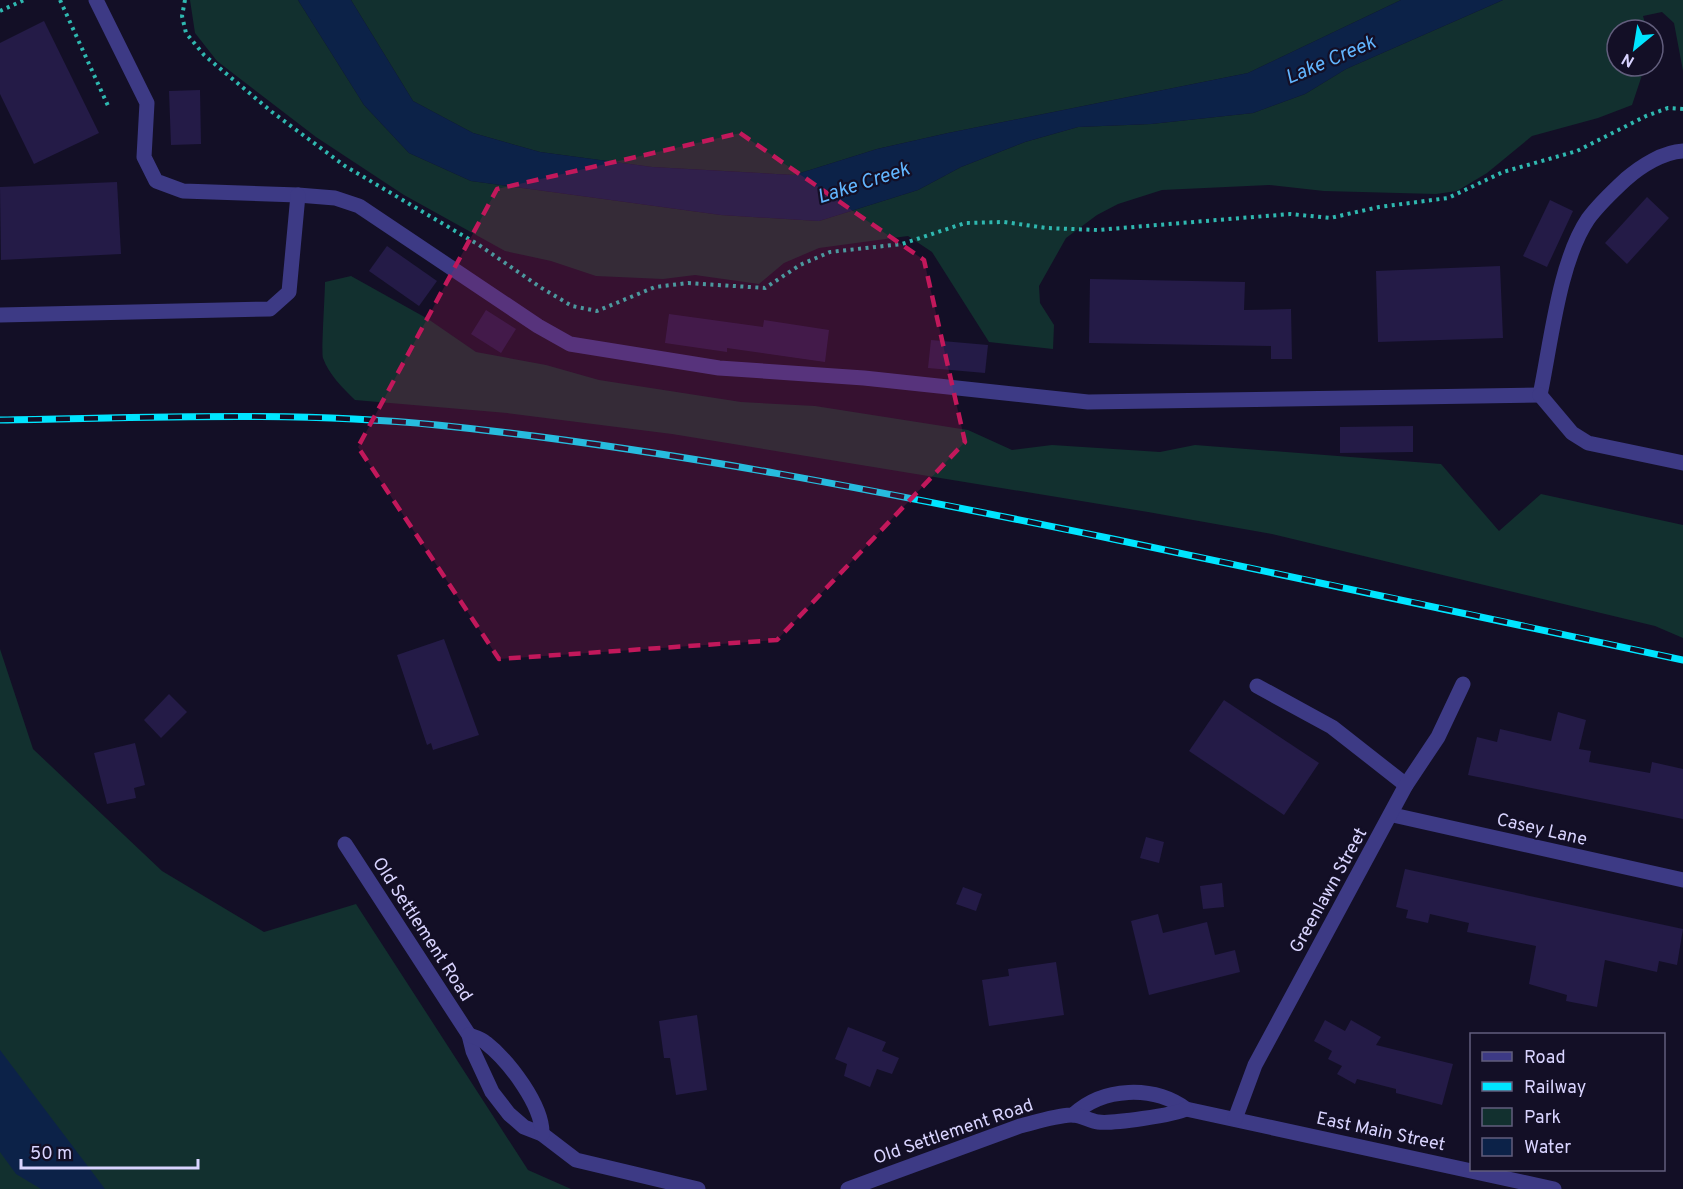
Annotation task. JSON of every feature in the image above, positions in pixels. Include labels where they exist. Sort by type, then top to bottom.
[{"type":"street","points":[[96,0],[147,103],[144,157],[156,181],[183,191],[335,198],[359,206],[538,326],[570,344],[719,368],[864,378],[1088,402],[1540,395]]},
{"type":"street","points":[[1540,395],[1568,259],[1588,220],[1608,195],[1639,168],[1674,152],[1683,151]]},
{"type":"street","points":[[0,315],[270,309],[290,292],[298,195]]},
{"type":"street","points":[[1540,395],[1572,433],[1588,443],[1683,463]]},
{"type":"street","name":"Greenlawn Street","points":[[1235,1119],[1255,1065],[1392,815],[1406,785],[1437,737],[1463,684]]},
{"type":"street","points":[[1257,686],[1332,727],[1406,785]]},
{"type":"street","name":"Casey Lane","points":[[1392,815],[1683,880]]},
{"type":"street","name":"Old Settlement Road","points":[[345,844],[469,1035],[473,1051],[492,1092],[509,1114],[524,1127],[542,1134],[576,1160],[698,1189]]},
{"type":"street","name":"Old Settlement Road","points":[[469,1035],[486,1042],[513,1072],[539,1110],[542,1134]]},
{"type":"street","name":"Old Settlement Road","points":[[848,1189],[1020,1126],[1073,1114],[1085,1104],[1106,1095],[1147,1092],[1173,1099],[1186,1109],[1235,1119]]},
{"type":"street","name":"Old Settlement Road","points":[[1073,1114],[1095,1122],[1112,1123],[1154,1115],[1175,1114],[1186,1109]]},
{"type":"street","name":"East Main Street","points":[[1235,1119],[1470,1171]]},
{"type":"street","name":"East Main Street","points":[[1472,1171],[1554,1189]]},
{"type":"path","points":[[0,11],[24,0]]},
{"type":"path","points":[[60,0],[109,108]]},
{"type":"path","points":[[185,0],[182,16],[186,33],[204,55],[272,112],[345,166],[444,227],[479,245],[540,287],[572,306],[597,310],[655,287],[688,283],[765,288],[800,265],[830,252],[902,244],[965,223],[1004,222],[1047,228],[1097,230],[1290,214],[1330,218],[1378,207],[1448,198],[1503,172],[1577,151],[1646,116],[1668,108],[1683,109]]},
{"type":"highlighted area","points":[[740,133],[924,260],[965,442],[777,640],[499,659],[358,447],[497,189]]},
{"type":"green space","points":[[190,0],[298,0],[364,105],[409,153],[471,181],[721,215],[819,221],[918,190],[961,167],[1025,142],[1078,127],[1151,124],[1253,113],[1305,94],[1346,69],[1503,0],[1683,0],[1683,71],[1674,23],[1662,12],[1643,16],[1644,18],[1605,18],[1605,78],[1641,78],[1632,105],[1598,118],[1532,136],[1487,173],[1457,191],[1436,194],[1324,191],[1269,185],[1162,190],[1118,204],[1097,215],[1066,238],[1039,286],[1040,303],[1054,325],[1053,349],[989,342],[932,252],[908,236],[819,248],[784,263],[759,284],[695,275],[663,279],[596,276],[551,261],[505,251],[404,195],[316,137],[217,61],[195,33]]},
{"type":"green space","points":[[351,0],[1401,0],[1248,73],[948,133],[877,149],[794,175],[652,167],[540,152],[473,133],[413,101]]},
{"type":"green space","points":[[351,276],[428,319],[476,352],[546,365],[599,380],[741,402],[815,406],[968,430],[1012,450],[1052,445],[1160,452],[1195,445],[1441,464],[1499,531],[1541,494],[1683,525],[1683,638],[1655,626],[1272,534],[672,434],[507,413],[355,400],[333,376],[323,358],[325,282]]},
{"type":"green space","points":[[0,649],[33,749],[162,871],[264,932],[356,904],[528,1170],[571,1189],[0,1189]]},
{"type":"water","name":"Lake Creek","points":[[298,0],[351,0],[413,101],[473,133],[540,152],[652,167],[794,175],[877,149],[948,133],[1248,73],[1401,0],[1503,0],[1346,69],[1305,94],[1253,113],[1151,124],[1078,127],[1025,142],[961,167],[918,190],[819,221],[721,215],[471,181],[409,153],[364,105]]},
{"type":"water","points":[[0,1050],[105,1189],[41,1189],[16,1174],[0,1152]]},
{"type":"building","points":[[44,21],[99,133],[34,164],[0,94],[0,43]]},
{"type":"building","points":[[200,90],[201,144],[171,145],[169,91]]},
{"type":"building","points":[[117,182],[121,254],[1,260],[0,187]]},
{"type":"building","points":[[1647,197],[1669,218],[1627,264],[1605,243]]},
{"type":"building","points":[[1550,200],[1573,211],[1547,267],[1523,256]]},
{"type":"building","points":[[387,246],[437,281],[419,306],[369,271]]},
{"type":"building","points":[[1500,266],[1503,338],[1378,342],[1376,271]]},
{"type":"building","points":[[1090,279],[1245,282],[1244,310],[1291,309],[1292,359],[1271,359],[1271,346],[1089,343]]},
{"type":"building","points":[[486,310],[516,329],[501,353],[471,334]]},
{"type":"building","points":[[669,314],[763,327],[764,320],[829,330],[825,362],[727,348],[727,352],[665,343]]},
{"type":"building","points":[[931,340],[988,345],[985,373],[928,368]]},
{"type":"building","points":[[1413,426],[1413,452],[1340,453],[1340,427]]},
{"type":"building","points":[[444,639],[479,735],[433,750],[431,743],[427,745],[397,655]]},
{"type":"building","points":[[169,694],[187,712],[161,738],[144,720]]},
{"type":"building","points":[[1224,700],[1319,763],[1284,815],[1189,751]]},
{"type":"building","points":[[1558,712],[1586,720],[1579,749],[1591,751],[1589,762],[1650,773],[1652,762],[1683,769],[1683,819],[1468,775],[1477,737],[1497,742],[1500,729],[1551,741]]},
{"type":"building","points":[[135,743],[145,785],[134,788],[136,798],[107,804],[94,753]]},
{"type":"building","points":[[1146,837],[1164,842],[1159,863],[1140,858]]},
{"type":"building","points":[[1405,869],[1683,929],[1677,965],[1659,961],[1657,972],[1605,960],[1597,1007],[1566,1001],[1567,995],[1529,984],[1536,946],[1467,932],[1469,923],[1430,914],[1428,923],[1406,918],[1408,910],[1396,907]]},
{"type":"building","points":[[1222,883],[1224,907],[1203,909],[1200,886]]},
{"type":"building","points":[[963,887],[982,894],[976,911],[956,904]]},
{"type":"building","points":[[1158,914],[1163,933],[1207,922],[1215,955],[1235,950],[1240,972],[1149,995],[1131,921]]},
{"type":"building","points":[[1056,962],[1064,1015],[989,1026],[982,980],[1009,976],[1008,969]]},
{"type":"building","points":[[697,1015],[707,1090],[676,1095],[670,1058],[664,1058],[659,1021]]},
{"type":"building","points":[[1325,1020],[1345,1031],[1351,1020],[1381,1037],[1376,1045],[1453,1064],[1442,1105],[1396,1093],[1396,1089],[1357,1079],[1355,1084],[1337,1074],[1342,1066],[1328,1059],[1332,1051],[1314,1041]]},
{"type":"building","points":[[848,1027],[886,1042],[882,1051],[899,1058],[892,1074],[877,1069],[870,1087],[844,1076],[847,1064],[835,1059]]},
{"type":"railway","points":[[0,420],[218,416],[328,418],[437,425],[607,446],[776,473],[945,505],[1683,660]]}]
